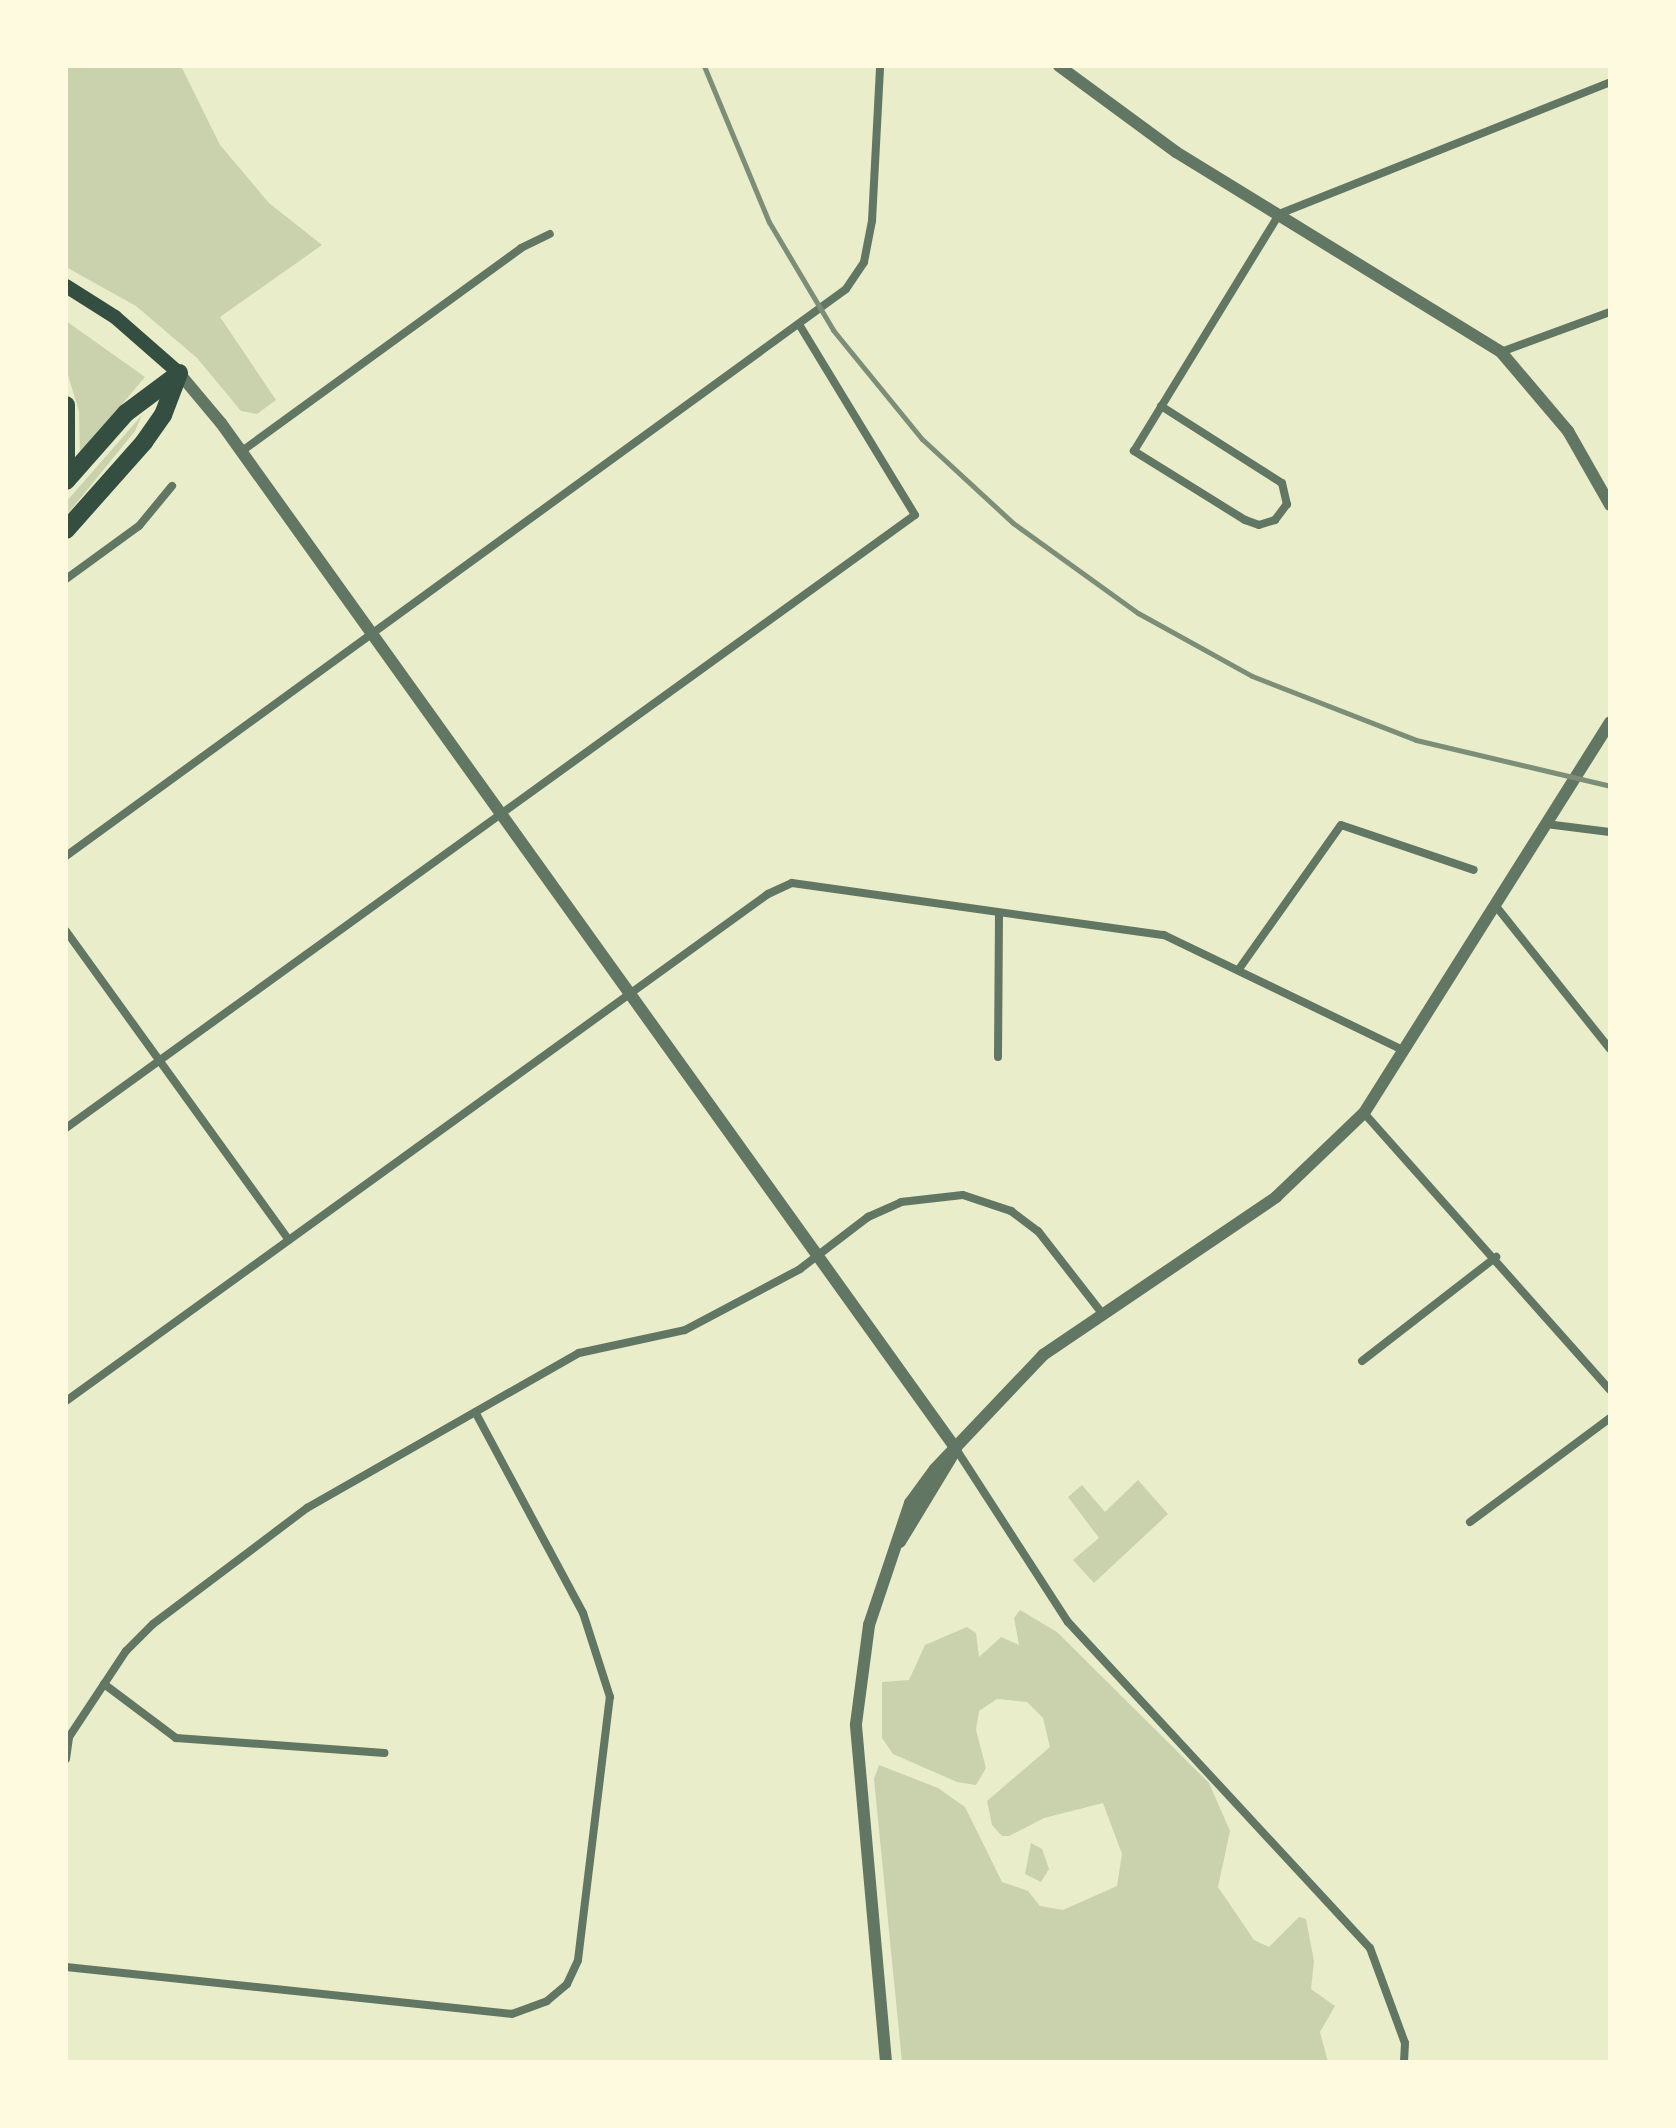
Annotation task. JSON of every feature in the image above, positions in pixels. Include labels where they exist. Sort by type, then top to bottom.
[{"type":"highway","points":[[66,481],[126,413],[179,373]]},
{"type":"highway","points":[[66,530],[144,442],[163,415],[179,373]]},
{"type":"highway","points":[[66,405],[66,460]]},
{"type":"main road","points":[[66,286],[115,317],[179,373]]},
{"type":"street","points":[[66,856],[371,631],[846,289],[864,262],[873,207],[880,66]]},
{"type":"street","points":[[1059,66],[1176,152],[1501,352],[1568,431],[1610,505]]},
{"type":"street","points":[[1161,406],[1282,483],[1287,504],[1281,514],[1267,524],[1245,520],[1134,451],[1161,406],[1279,214],[1610,82]]},
{"type":"street","points":[[242,451],[521,248],[550,234]]},
{"type":"street","points":[[1501,352],[1610,312]]},
{"type":"street","points":[[66,1128],[915,515],[799,324]]},
{"type":"street","points":[[179,373],[242,451],[817,1253],[956,1449],[1068,1622],[1370,1948],[1405,2043],[1404,2062]]},
{"type":"street","points":[[66,579],[139,526],[172,486]]},
{"type":"street","points":[[886,2062],[856,1747],[865,1645],[887,1562],[915,1495],[1023,1374],[1101,1312],[1276,1197],[1324,1157],[1364,1113],[1610,722]]},
{"type":"street","points":[[1546,824],[1610,832]]},
{"type":"street","points":[[1239,969],[1341,825],[1474,870]]},
{"type":"street","points":[[66,1401],[768,894],[792,883],[1164,935],[1405,1051]]},
{"type":"street","points":[[1495,905],[1610,1049]]},
{"type":"street","points":[[998,1057],[999,914]]},
{"type":"street","points":[[66,931],[289,1240]]},
{"type":"street","points":[[1364,1113],[1496,1257],[1610,1390]]},
{"type":"street","points":[[66,1759],[69,1737],[126,1651],[153,1624],[307,1508],[579,1353],[685,1330],[800,1269],[868,1217],[901,1202],[963,1195],[1011,1211],[1038,1231],[1101,1312]]},
{"type":"street","points":[[1362,1361],[1496,1257]]},
{"type":"street","points":[[66,1967],[512,2014],[547,2001],[567,1984],[578,1960],[610,1697],[583,1613],[475,1412]]},
{"type":"street","points":[[1470,1522],[1610,1418]]},
{"type":"street","points":[[104,1684],[176,1738],[384,1753]]},
{"type":"green space","points":[[66,66],[181,66],[220,145],[269,203],[322,245],[220,317],[276,400],[257,414],[241,411],[197,358],[136,306],[66,267]]},
{"type":"green space","points":[[66,321],[145,377],[80,454],[79,411],[66,369]]},
{"type":"green space","points":[[142,415],[135,431],[66,516],[66,502]]},
{"type":"green space","points":[[1138,1480],[1168,1514],[1094,1583],[1073,1560],[1099,1538],[1068,1497],[1082,1485],[1105,1512]]},
{"type":"green space","points":[[1020,1610],[1057,1632],[1209,1783],[1230,1831],[1218,1887],[1254,1940],[1269,1947],[1299,1917],[1306,1919],[1314,1961],[1311,1989],[1335,2006],[1320,2032],[1328,2062],[902,2062],[874,1779],[879,1765],[938,1788],[965,1807],[1002,1882],[1028,1891],[1040,1906],[1063,1910],[1117,1886],[1122,1854],[1103,1803],[1044,1818],[1009,1836],[1002,1836],[992,1825],[987,1801],[1050,1747],[1043,1718],[1027,1702],[997,1699],[979,1711],[976,1730],[986,1768],[976,1785],[957,1782],[893,1754],[882,1738],[882,1682],[909,1680],[925,1645],[967,1627],[976,1633],[979,1657],[1001,1637],[1019,1645],[1014,1618]]},
{"type":"green space","points":[[1031,1843],[1042,1849],[1049,1869],[1041,1882],[1025,1874]]},
{"type":"railway","points":[[704,66],[769,222],[833,330],[922,439],[1013,523],[1138,613],[1252,676],[1416,740],[1610,786]]}]
